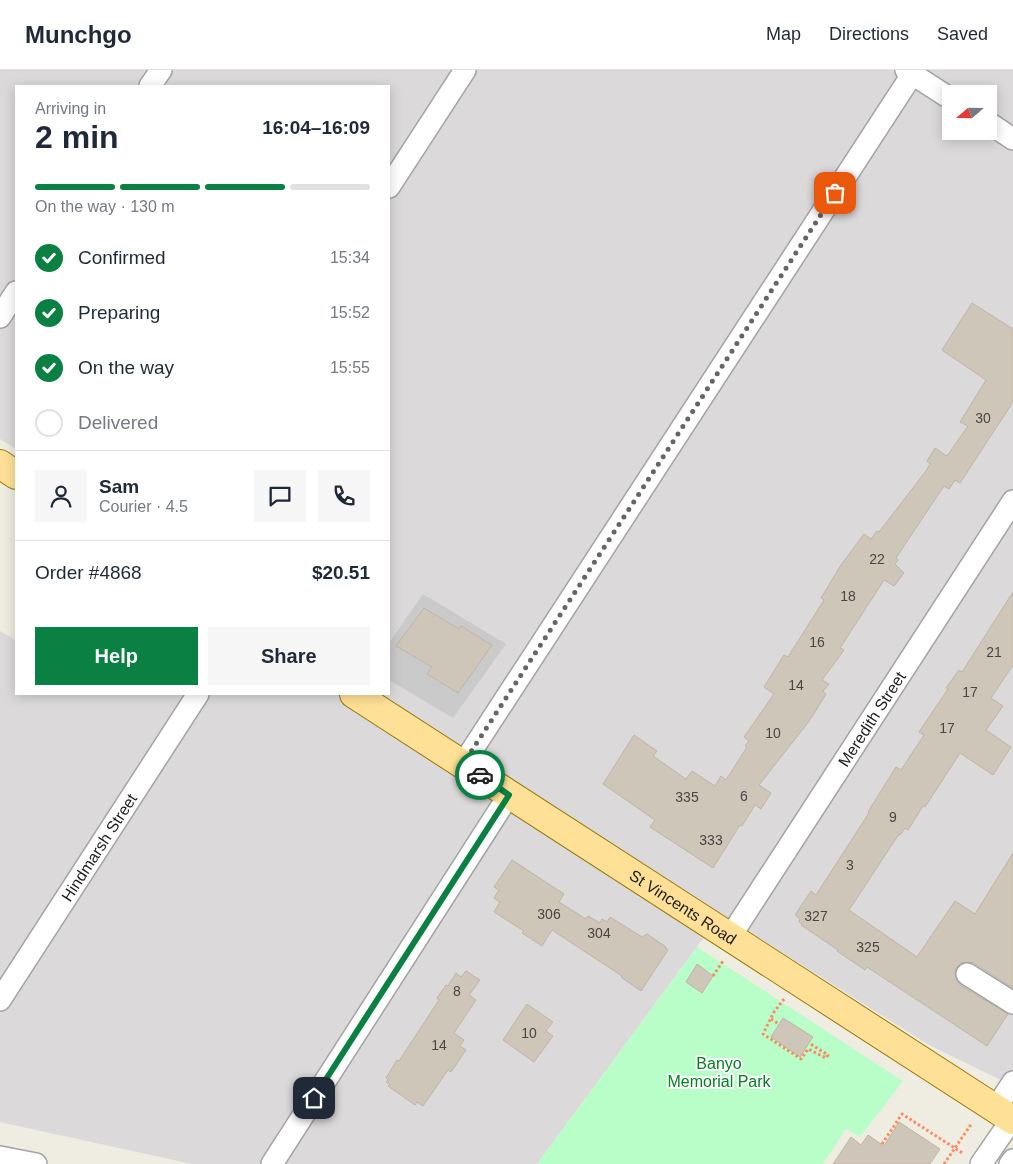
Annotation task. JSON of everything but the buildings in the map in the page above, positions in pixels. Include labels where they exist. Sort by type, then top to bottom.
[{"type":"main road","points":[[0,464],[15,474]]},
{"type":"main road","name":"St Vincents Road","points":[[356,695],[509,795],[727,949],[1007,1116]]},
{"type":"street","points":[[151,85],[161,70]]},
{"type":"street","points":[[390,185],[465,70]]},
{"type":"street","points":[[463,764],[911,71],[942,93]]},
{"type":"street","points":[[998,130],[1013,139]]},
{"type":"street","points":[[0,318],[15,294]]},
{"type":"street","name":"Meredith Street","points":[[727,949],[1013,501]]},
{"type":"street","name":"Hindmarsh Street","points":[[0,1000],[197,695]]},
{"type":"street","points":[[272,1164],[509,795]]},
{"type":"street","points":[[967,974],[1013,1003]]},
{"type":"street","points":[[976,1161],[1007,1116],[1013,1082]]},
{"type":"street","points":[[0,1157],[36,1164]]},
{"type":"street","points":[[1010,1164],[1013,1160]]},
{"type":"path","points":[[713,976],[727,949]]},
{"type":"path","points":[[784,998],[770,1018],[763,1034],[801,1059],[808,1049],[826,1058],[828,1055],[809,1043]]},
{"type":"path","points":[[770,1018],[779,1024]]},
{"type":"path","points":[[882,1144],[902,1114],[976,1161]]},
{"type":"path","points":[[944,1164],[972,1123]]},
{"type":"shaded area","points":[[0,70],[1013,70],[1013,1086],[929,1045],[721,914],[537,1164],[192,1164],[0,1122],[0,631],[15,640],[15,695],[390,695],[390,85],[15,85],[15,448],[0,439]]},
{"type":"shaded area","points":[[423,594],[506,644],[453,718],[390,681],[390,642]]},
{"type":"green space","name":"Banyo Memorial Park","points":[[697,947],[903,1081],[860,1137],[846,1129],[823,1164],[537,1164]]},
{"type":"way so far","points":[[480,775],[463,764],[835,193]]},
{"type":"route","points":[[314,1098],[509,795],[480,775]]}]
